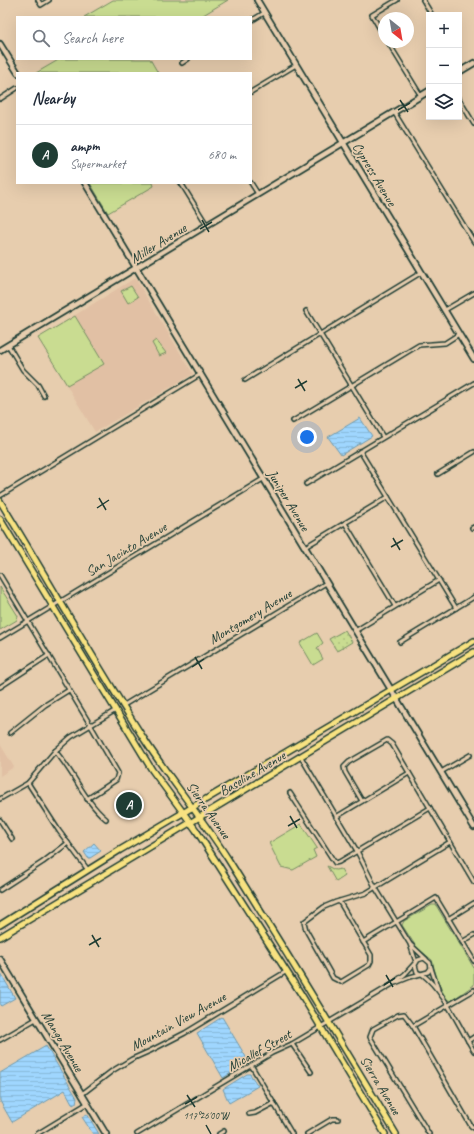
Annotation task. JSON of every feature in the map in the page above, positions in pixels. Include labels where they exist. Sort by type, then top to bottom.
[{"type":"main road","name":"Sierra Avenue","points":[[0,501],[147,743],[228,858],[396,1134]]},
{"type":"main road","name":"Sierra Avenue","points":[[0,519],[152,770],[191,824],[287,971],[385,1134]]},
{"type":"main road","name":"Baseline Avenue","points":[[0,925],[88,870],[474,641]]},
{"type":"main road","name":"Baseline Avenue","points":[[0,937],[191,824],[474,652]]},
{"type":"street","points":[[38,0],[41,5],[49,0]]},
{"type":"street","name":"Cypress Avenue","points":[[257,0],[474,359]]},
{"type":"street","points":[[378,26],[372,15],[396,0]]},
{"type":"street","points":[[423,0],[430,12]]},
{"type":"street","points":[[252,20],[264,13]]},
{"type":"street","points":[[0,44],[17,72]]},
{"type":"street","points":[[392,48],[420,96]]},
{"type":"street","points":[[182,63],[186,60]]},
{"type":"street","points":[[462,70],[474,63]]},
{"type":"street","points":[[252,91],[296,65]]},
{"type":"street","points":[[0,99],[16,89]]},
{"type":"street","name":"Miller Avenue","points":[[0,350],[426,93]]},
{"type":"street","points":[[462,104],[474,124]]},
{"type":"street","points":[[394,112],[474,242]]},
{"type":"street","name":"Juniper Avenue","points":[[86,184],[396,700],[473,824]]},
{"type":"street","points":[[182,184],[207,225]]},
{"type":"street","points":[[252,184],[258,194]]},
{"type":"street","points":[[244,380],[422,272]]},
{"type":"street","points":[[445,310],[474,293]]},
{"type":"street","points":[[306,311],[383,437]]},
{"type":"street","points":[[293,421],[419,345],[445,343],[459,334]]},
{"type":"street","points":[[8,345],[23,370],[38,385],[44,396]]},
{"type":"street","points":[[0,496],[200,374]]},
{"type":"street","points":[[306,484],[474,383]]},
{"type":"street","points":[[360,451],[456,608]]},
{"type":"street","points":[[438,474],[474,452]]},
{"type":"street","name":"San Jacinto Avenue","points":[[0,638],[263,479]]},
{"type":"street","points":[[305,547],[388,497]]},
{"type":"street","points":[[345,523],[395,606]]},
{"type":"street","points":[[0,575],[116,768],[118,777],[116,780],[87,799]]},
{"type":"street","points":[[355,631],[439,580]]},
{"type":"street","name":"Montgomery Avenue","points":[[124,705],[326,583]]},
{"type":"street","points":[[400,642],[474,597]]},
{"type":"street","points":[[0,687],[49,655]]},
{"type":"street","points":[[10,733],[45,705],[69,690]]},
{"type":"street","points":[[0,799],[28,782],[55,751],[71,737],[116,710]]},
{"type":"street","points":[[362,801],[344,772],[344,767],[349,762],[386,740],[392,744],[474,882]]},
{"type":"street","points":[[55,751],[87,799],[106,819]]},
{"type":"street","points":[[441,772],[470,755]]},
{"type":"street","points":[[301,757],[357,851],[375,887],[410,944],[416,962],[416,970],[430,980],[474,1051]]},
{"type":"street","points":[[336,817],[409,773]]},
{"type":"street","points":[[28,782],[68,843],[88,870]]},
{"type":"street","points":[[290,794],[335,863],[430,808]]},
{"type":"street","points":[[0,820],[12,839]]},
{"type":"street","points":[[339,901],[371,955],[369,966],[341,982],[334,978],[306,930],[304,922],[324,907],[339,901],[366,893],[450,842]]},
{"type":"street","points":[[0,890],[43,862],[68,843]]},
{"type":"street","points":[[363,942],[436,898],[474,961]]},
{"type":"street","points":[[448,919],[474,903]]},
{"type":"street","points":[[462,942],[474,935]]},
{"type":"street","points":[[410,944],[427,959],[431,965],[439,993]]},
{"type":"street","points":[[416,962],[422,958],[427,959]]},
{"type":"street","name":"Mango Avenue","points":[[0,959],[106,1134]]},
{"type":"street","name":"Micallef Street","points":[[137,1134],[251,1065],[292,1044],[391,985],[405,974],[416,962]]},
{"type":"street","points":[[422,974],[428,972],[431,965]]},
{"type":"street","name":"Mountain View Avenue","points":[[82,1094],[112,1071],[128,1061],[185,1032],[287,971]]},
{"type":"street","name":"Micallef Street","points":[[391,985],[422,974]]},
{"type":"street","points":[[413,1026],[474,990]]},
{"type":"street","points":[[429,1134],[370,1037],[373,1029],[398,1015],[404,1014],[413,1026],[471,1126],[474,1128]]},
{"type":"street","points":[[0,1040],[37,1019]]},
{"type":"street","points":[[468,1041],[474,1037]]},
{"type":"street","points":[[292,1044],[311,1072]]},
{"type":"street","points":[[251,1065],[292,1134]]},
{"type":"street","points":[[37,1134],[88,1103]]},
{"type":"street","points":[[250,1114],[274,1103]]},
{"type":"street","points":[[307,1134],[332,1119],[338,1119]]},
{"type":"street","points":[[219,1134],[224,1131]]},
{"type":"shaded area","points":[[135,278],[193,374],[95,432],[38,338]]},
{"type":"shaded area","points":[[0,744],[14,767],[0,776]]},
{"type":"green space","points":[[113,0],[228,0],[202,16],[86,16]]},
{"type":"green space","points":[[58,60],[151,60],[157,72],[38,72]]},
{"type":"green space","points":[[91,184],[153,184],[154,186],[108,213]]},
{"type":"green space","points":[[131,286],[138,297],[128,303],[121,291]]},
{"type":"green space","points":[[75,316],[104,364],[67,385],[38,338]]},
{"type":"green space","points":[[156,340],[166,353],[159,356],[152,343]]},
{"type":"green space","points":[[0,587],[18,616],[17,620],[0,630]]},
{"type":"green space","points":[[345,630],[352,642],[337,651],[329,639]]},
{"type":"green space","points":[[317,633],[323,643],[317,648],[323,659],[313,665],[300,643]]},
{"type":"green space","points":[[301,824],[317,848],[313,850],[316,857],[293,870],[281,867],[269,843]]},
{"type":"green space","points":[[327,866],[335,870],[341,869],[345,876],[336,882]]},
{"type":"green space","points":[[432,905],[436,905],[474,968],[474,985],[451,1001],[446,999],[437,980],[432,960],[417,948],[402,925],[404,921]]},
{"type":"water","points":[[360,418],[372,436],[341,455],[328,437]]},
{"type":"water","points":[[94,843],[101,851],[88,858],[84,852]]},
{"type":"water","points":[[0,972],[15,998],[1,1006],[0,1005]]},
{"type":"water","points":[[222,1017],[249,1062],[223,1078],[197,1033]]},
{"type":"water","points":[[46,1046],[77,1098],[76,1103],[73,1105],[65,1090],[12,1122],[0,1101],[0,1073]]},
{"type":"water","points":[[247,1074],[250,1074],[258,1086],[229,1103],[223,1089]]},
{"type":"water","points":[[87,1114],[99,1134],[93,1134],[82,1117]]},
{"type":"place","name":"ampm","points":[[129,805]]}]
